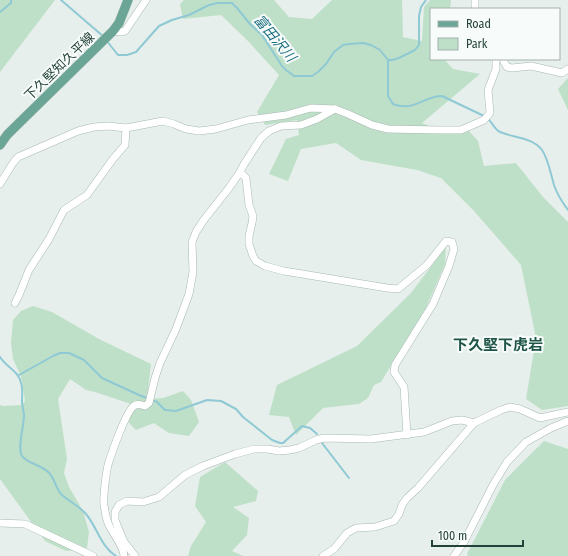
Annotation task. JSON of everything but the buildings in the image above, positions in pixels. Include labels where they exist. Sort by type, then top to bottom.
[{"type":"main road","name":"下久堅知久平線","points":[[0,145],[7,135],[111,33],[119,23],[128,0]]},
{"type":"street","points":[[111,33],[125,31],[146,0]]},
{"type":"street","points":[[0,184],[18,157],[78,131],[94,127],[108,126],[126,128],[163,121],[186,129],[199,131],[216,129],[248,120],[286,115],[311,108],[335,109],[372,125],[388,129],[461,130],[486,117],[490,113],[488,90],[496,68],[496,60]]},
{"type":"street","points":[[503,60],[507,67],[512,68],[531,66],[562,73],[568,69]]},
{"type":"street","points":[[124,556],[123,548],[107,522],[104,503],[108,465],[132,406],[136,404],[145,406],[150,400],[160,363],[190,294],[193,272],[192,242],[194,236],[203,220],[240,172],[261,138],[281,126],[301,125],[317,119],[335,109]]},
{"type":"street","points":[[14,303],[19,296],[29,270],[64,210],[87,195],[112,159],[125,145],[126,128]]},
{"type":"street","points":[[240,172],[246,178],[249,205],[252,216],[249,244],[256,261],[265,266],[284,271],[398,289],[428,265],[446,240],[452,242],[454,248],[449,266],[433,304],[395,365],[394,372],[404,387],[407,435]]},
{"type":"street","points":[[323,556],[334,549],[347,533],[356,528],[375,527],[394,521],[399,514],[402,504],[418,488],[474,423],[510,407],[520,409],[540,418],[568,412]]},
{"type":"street","points":[[135,556],[124,542],[115,520],[119,505],[127,501],[142,502],[159,497],[185,476],[203,466],[235,454],[254,449],[279,451],[290,450],[324,438],[371,439],[424,432],[452,421],[462,420],[474,423]]},
{"type":"street","points":[[454,556],[464,542],[492,485],[507,462],[526,442],[551,428],[568,421]]},
{"type":"street","points":[[0,524],[25,524],[93,556]]},
{"type":"green space","points":[[0,0],[55,0],[0,72]]},
{"type":"green space","points":[[184,0],[274,0],[289,17],[312,19],[332,0],[402,0],[403,37],[422,41],[424,7],[430,0],[451,0],[450,8],[430,8],[430,60],[445,60],[453,69],[480,74],[422,123],[439,130],[469,131],[478,141],[484,166],[516,163],[543,197],[568,222],[568,406],[542,410],[526,399],[536,338],[521,265],[474,211],[441,178],[417,170],[361,160],[336,143],[301,149],[288,181],[269,174],[286,139],[299,135],[297,120],[265,125],[257,112],[279,75],[247,40],[221,15],[183,19],[180,4]]},
{"type":"green space","points":[[568,78],[568,110],[558,89]]},
{"type":"green space","points":[[446,247],[445,264],[426,308],[381,382],[374,385],[368,398],[359,404],[323,408],[296,435],[289,417],[269,415],[277,385],[357,346],[411,293]]},
{"type":"green space","points":[[33,306],[52,312],[99,339],[151,364],[147,399],[163,398],[183,391],[191,400],[199,422],[189,436],[169,433],[154,423],[136,430],[129,423],[131,404],[86,390],[70,379],[58,399],[67,459],[64,473],[69,487],[83,511],[89,532],[87,548],[78,550],[66,551],[45,541],[0,479],[0,405],[22,405],[25,401],[21,376],[13,359],[11,343],[13,320],[21,311]]},
{"type":"green space","points":[[544,441],[568,449],[568,556],[468,556],[467,554],[505,480]]},
{"type":"green space","points":[[225,462],[258,491],[256,501],[233,507],[249,518],[247,535],[232,551],[243,556],[188,556],[191,546],[206,522],[195,506],[200,477]]},
{"type":"waterway","name":"富田沢川","points":[[0,12],[11,3],[11,0]]},
{"type":"waterway","name":"富田沢川","points":[[61,0],[104,37]]},
{"type":"waterway","points":[[388,60],[399,58],[415,50],[419,45],[419,16],[421,7],[426,0]]},
{"type":"waterway","name":"富田沢川","points":[[106,40],[118,55],[127,55],[136,52],[159,26],[189,15],[209,5],[218,3],[232,3],[250,24],[262,35],[282,66],[294,76],[312,76],[318,72],[326,64],[334,52],[343,45],[363,43],[380,50],[388,60],[388,96],[393,104],[409,106],[433,97],[442,96],[484,116]]},
{"type":"waterway","name":"富田沢川","points":[[488,119],[498,131],[528,140],[542,150],[548,162],[557,192],[568,210]]},
{"type":"waterway","points":[[19,375],[53,356],[60,353],[69,353],[84,360],[102,378],[157,402],[165,410],[176,411],[207,400],[221,401],[236,409],[243,417],[272,440],[280,443],[283,443],[302,426],[310,428],[317,434]]},
{"type":"waterway","points":[[0,357],[18,375],[22,385],[24,416],[20,443],[22,456],[24,459],[40,466],[52,476],[60,493],[86,514],[103,542],[116,556]]},
{"type":"waterway","points":[[322,443],[349,478]]},
{"type":"district","name":"下久堅下虎岩","points":[[498,345]]}]
